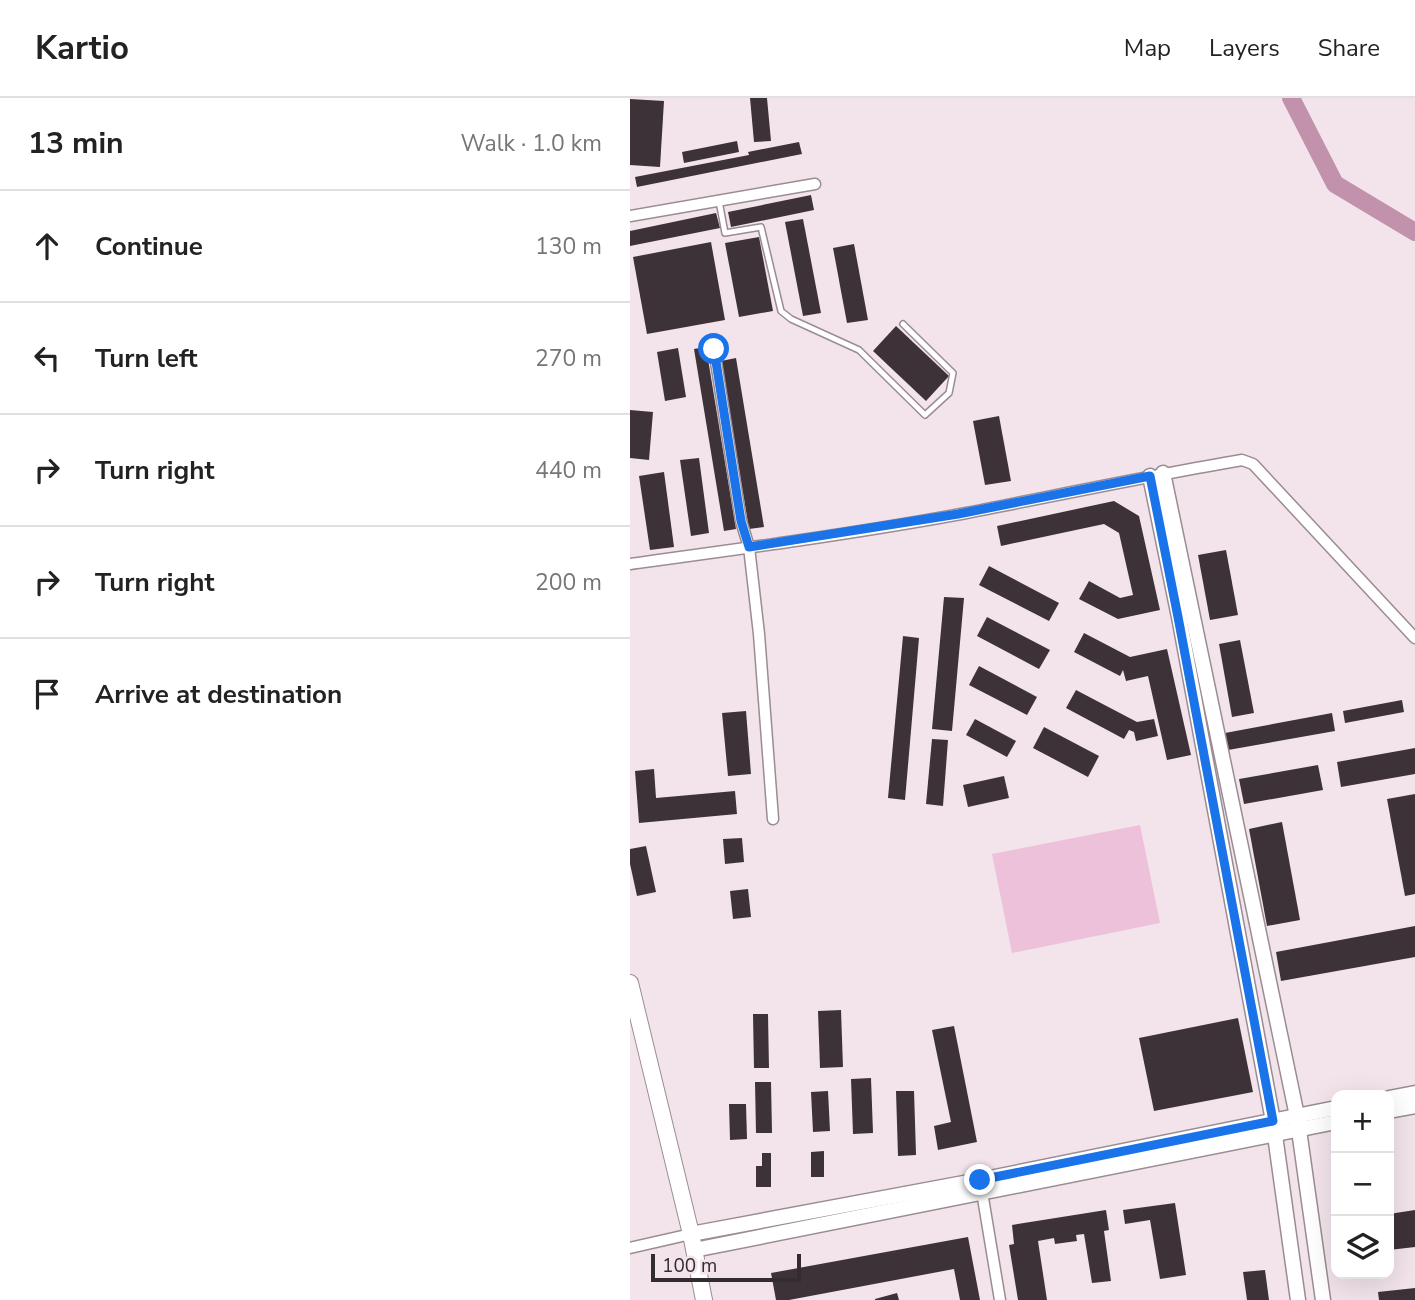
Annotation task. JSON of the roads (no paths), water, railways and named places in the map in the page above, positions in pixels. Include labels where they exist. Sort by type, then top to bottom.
[{"type":"main road","points":[[1156,475],[1298,1122],[1323,1300]]},
{"type":"main road","points":[[1156,475],[1184,645],[1274,1127],[1298,1300]]},
{"type":"main road","points":[[630,983],[693,1242],[704,1300]]},
{"type":"main road","points":[[1394,1097],[1415,1093]]},
{"type":"main road","points":[[1394,1110],[1415,1106]]},
{"type":"main road","points":[[693,1242],[1274,1127],[1298,1122],[1331,1110]]},
{"type":"main road","points":[[1298,1122],[1331,1122]]},
{"type":"street","points":[[630,216],[815,184]]},
{"type":"street","points":[[714,349],[741,521],[749,547],[759,634],[773,819]]},
{"type":"street","points":[[630,564],[958,514],[1242,460],[1253,464],[1415,638]]},
{"type":"street","points":[[981,1186],[1000,1300]]},
{"type":"street","points":[[630,1248],[693,1242]]},
{"type":"lane","points":[[719,201],[725,233],[761,227],[781,310],[791,319],[859,349],[925,415],[949,393],[953,373],[903,324]]},
{"type":"waterway","points":[[1291,98],[1335,184],[1415,232]]}]
